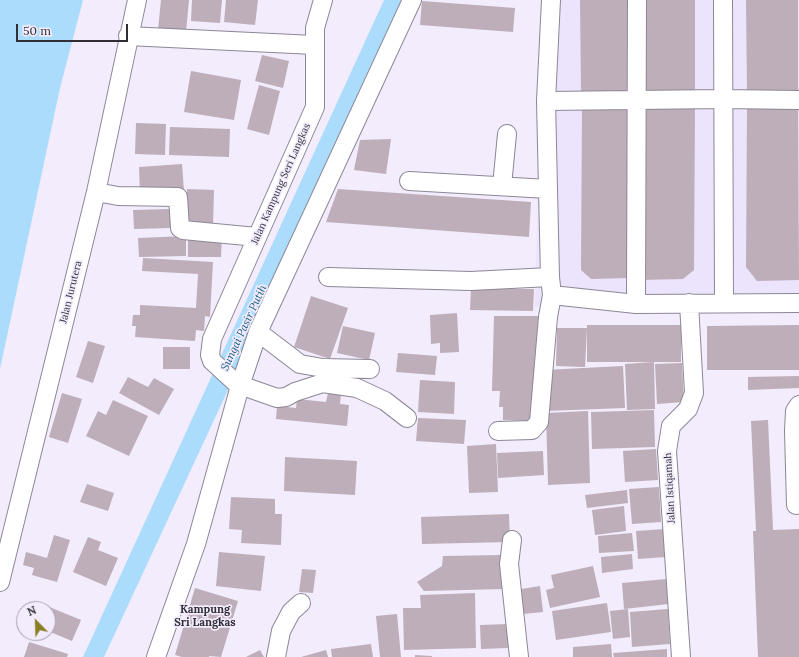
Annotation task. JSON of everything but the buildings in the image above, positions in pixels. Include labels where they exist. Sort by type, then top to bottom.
[{"type":"street","name":"Jalan Jurutera","points":[[0,582],[96,192],[136,0]]},
{"type":"street","name":"Jalan Kampung Seri Langkas","points":[[238,385],[212,361],[210,355],[212,339],[315,106],[314,28],[323,0]]},
{"type":"street","points":[[156,657],[196,544],[238,385],[258,332],[412,0]]},
{"type":"street","points":[[498,432],[532,430],[539,422],[548,317],[552,295],[550,277],[546,100],[551,0]]},
{"type":"street","points":[[636,304],[637,0]]},
{"type":"street","points":[[723,0],[724,303]]},
{"type":"street","points":[[128,36],[314,45]]},
{"type":"street","points":[[546,100],[799,100]]},
{"type":"street","points":[[502,186],[507,134]]},
{"type":"street","points":[[409,181],[548,189]]},
{"type":"street","points":[[96,192],[118,196],[178,197],[180,228],[183,230],[257,237]]},
{"type":"street","points":[[328,277],[471,281],[550,277]]},
{"type":"street","points":[[552,295],[636,304],[799,303]]},
{"type":"street","name":"Jalan Istiqamah","points":[[681,657],[667,451],[671,426],[688,409],[694,393],[689,303]]},
{"type":"street","points":[[258,332],[300,364],[322,368],[370,369]]},
{"type":"street","points":[[238,385],[277,398],[286,397],[295,392],[323,383],[357,388],[385,400],[408,418]]},
{"type":"street","points":[[796,505],[795,411],[799,405]]},
{"type":"street","points":[[512,540],[509,564],[519,657]]},
{"type":"street","points":[[276,657],[281,631],[291,612],[301,603]]},
{"type":"shaded area","points":[[543,0],[799,0],[799,306],[535,307]]},
{"type":"water","points":[[0,0],[83,0],[60,88],[0,369]]},
{"type":"water","name":"Sungai Pasir Putih","points":[[384,0],[409,0],[104,657],[83,657]]},
{"type":"district","name":"Kampung Sri Langkas","points":[[205,616]]}]
